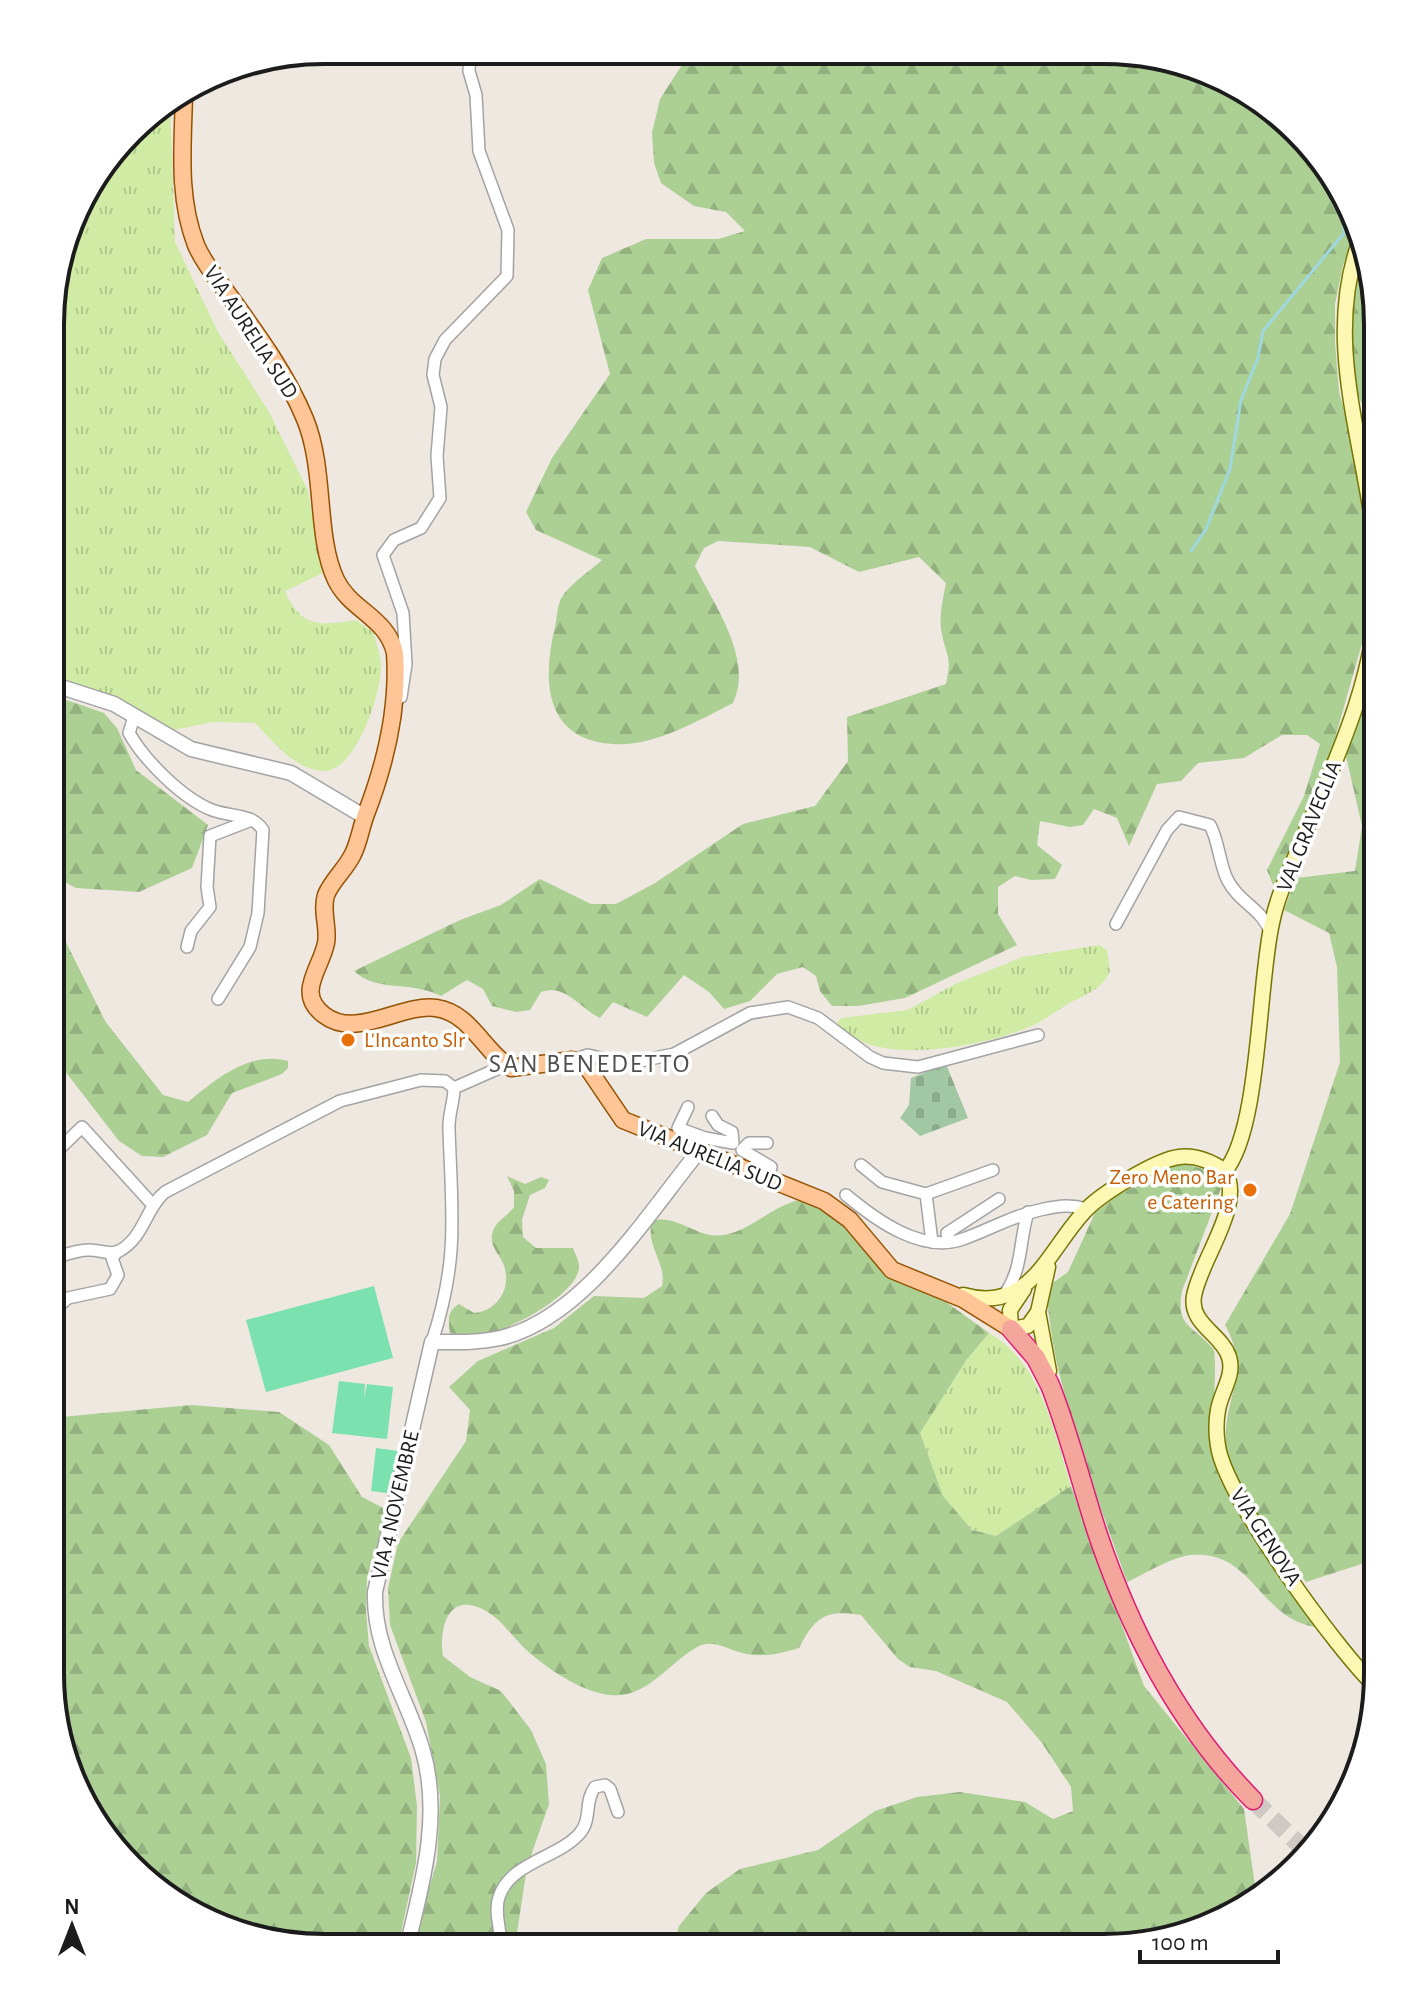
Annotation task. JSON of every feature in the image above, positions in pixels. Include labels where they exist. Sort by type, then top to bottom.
[{"type":"highway","points":[[1011,1329],[1036,1358],[1057,1403],[1104,1551],[1146,1651],[1200,1737],[1253,1800]]},
{"type":"main road","name":"VIA AURELIA SUD","points":[[184,106],[183,191],[196,246],[286,379],[306,421],[318,462],[334,577],[350,597],[381,623],[392,640],[396,663],[393,716],[380,780],[351,859],[327,893],[326,945],[310,989],[316,1007],[326,1017],[347,1023],[437,1008],[463,1019],[506,1065]]},
{"type":"main road","name":"VAL GRAVEGLIA","points":[[1355,257],[1347,287],[1343,352],[1364,468]]},
{"type":"main road","name":"VAL GRAVEGLIA","points":[[1225,1171],[1237,1157],[1245,1129],[1270,931],[1286,877],[1349,723],[1364,675]]},
{"type":"main road","name":"VIA AURELIA SUD","points":[[572,1060],[585,1064],[595,1075],[623,1120],[702,1144],[768,1179],[835,1208],[853,1223],[892,1270],[976,1299],[1002,1298]]},
{"type":"main road","points":[[506,1065],[522,1069],[572,1060]]},
{"type":"main road","points":[[1011,1329],[1010,1310],[1086,1209],[1114,1189],[1176,1157],[1197,1158],[1225,1171]]},
{"type":"main road","name":"VIA GENOVA","points":[[1225,1171],[1232,1187],[1229,1203],[1197,1283],[1193,1304],[1200,1322],[1225,1348],[1231,1364],[1217,1420],[1221,1461],[1227,1477],[1343,1653],[1363,1674]]},
{"type":"main road","points":[[1053,1255],[1042,1283],[1038,1312],[1040,1336],[1057,1403]]},
{"type":"main road","points":[[1002,1298],[1030,1281]]},
{"type":"main road","points":[[944,1290],[983,1309],[1011,1329],[1028,1326],[1038,1312]]},
{"type":"street","points":[[393,716],[401,697],[406,644],[403,613],[383,555],[394,540],[421,528],[440,498],[437,456],[441,407],[433,375],[435,359],[445,340],[507,276],[508,230],[479,151],[476,95],[469,64]]},
{"type":"street","points":[[64,688],[114,704],[191,749],[291,773],[365,817]]},
{"type":"street","points":[[134,717],[129,733],[138,749],[191,798],[211,810],[253,820],[263,830],[265,844],[258,913],[250,947],[218,999]]},
{"type":"street","points":[[1116,924],[1174,819],[1184,817],[1210,825],[1227,880],[1242,901],[1263,914],[1270,931]]},
{"type":"street","points":[[187,947],[191,931],[210,907],[207,887],[210,836],[232,825],[253,820]]},
{"type":"street","points":[[572,1060],[588,1055],[626,1064],[674,1054],[750,1013],[788,1007],[809,1013],[856,1050],[898,1066],[918,1067],[1038,1035]]},
{"type":"street","points":[[595,1075],[610,1061]]},
{"type":"street","points":[[64,1301],[110,1289],[118,1275],[112,1258],[149,1219],[152,1204],[174,1187],[340,1101],[421,1080],[445,1081],[454,1088],[506,1065]]},
{"type":"street","name":"VIA 4 NOVEMBRE","points":[[410,1934],[428,1858],[429,1786],[421,1746],[378,1631],[375,1592],[432,1342],[450,1283],[455,1215],[449,1127],[454,1088]]},
{"type":"street","points":[[688,1107],[678,1128],[702,1144],[733,1143],[732,1132],[718,1125],[712,1116]]},
{"type":"street","points":[[64,1144],[82,1127],[152,1204]]},
{"type":"street","points":[[767,1143],[749,1143],[742,1150],[771,1167],[768,1179]]},
{"type":"street","points":[[432,1342],[501,1338],[563,1309],[592,1282],[702,1144]]},
{"type":"street","points":[[861,1165],[882,1182],[926,1194],[993,1170]]},
{"type":"street","points":[[926,1194],[932,1242]]},
{"type":"street","points":[[846,1195],[876,1219],[932,1242],[949,1242],[1028,1212],[1061,1205],[1086,1209]]},
{"type":"street","points":[[949,1242],[947,1233],[999,1199]]},
{"type":"street","points":[[1002,1298],[1018,1277],[1022,1233],[1028,1212]]},
{"type":"street","points":[[64,1255],[87,1249],[117,1252]]},
{"type":"street","points":[[498,1934],[497,1907],[505,1885],[579,1835],[587,1822],[588,1797],[595,1787],[608,1786],[618,1812]]},
{"type":"green space","points":[[683,64],[1138,66],[1171,73],[1219,91],[1248,108],[1299,153],[1337,209],[1351,244],[1335,304],[1335,343],[1339,392],[1350,430],[1364,522],[1364,637],[1332,749],[1273,885],[1267,870],[1304,796],[1320,744],[1307,735],[1282,735],[1244,758],[1198,763],[1181,781],[1157,784],[1129,846],[1117,818],[1094,809],[1083,825],[1070,827],[1040,821],[1037,845],[1062,865],[1055,879],[1031,880],[1015,876],[998,887],[998,914],[1017,945],[905,998],[858,1006],[832,1006],[820,991],[816,976],[803,967],[777,974],[750,1001],[724,1009],[709,992],[684,975],[647,1017],[613,1002],[600,1018],[558,991],[541,992],[530,1010],[516,1012],[492,1006],[483,989],[467,980],[441,996],[417,988],[373,982],[354,971],[460,920],[501,905],[540,879],[591,904],[616,904],[655,883],[743,824],[815,806],[848,761],[847,717],[946,684],[949,662],[942,634],[941,608],[946,583],[919,557],[859,572],[810,547],[718,541],[704,548],[695,566],[721,615],[735,651],[739,669],[733,703],[690,725],[628,744],[589,740],[561,719],[553,704],[549,667],[559,604],[570,587],[602,560],[536,530],[526,512],[552,458],[610,374],[588,290],[602,258],[646,239],[718,239],[745,231],[726,212],[694,206],[661,183],[654,163],[652,133],[660,99]]},
{"type":"green space","points":[[170,115],[175,242],[218,332],[269,412],[308,491],[323,573],[285,591],[298,612],[313,622],[356,620],[374,633],[381,663],[380,675],[372,709],[357,744],[336,768],[324,771],[295,761],[255,723],[213,722],[174,730],[117,697],[64,680],[66,290],[78,240],[99,194],[129,153]]},
{"type":"green space","points":[[1359,277],[1364,324],[1364,407],[1356,390],[1352,369],[1355,299]]},
{"type":"green space","points":[[64,699],[104,713],[117,728],[136,770],[208,825],[192,868],[139,892],[76,888],[64,882]]},
{"type":"green space","points":[[1364,700],[1363,1564],[1306,1582],[1260,1519],[1231,1467],[1226,1433],[1236,1360],[1225,1325],[1290,1214],[1340,1062],[1337,967],[1329,933],[1284,910],[1296,878],[1355,871],[1362,826],[1346,756]]},
{"type":"green space","points":[[64,938],[105,1021],[163,1095],[188,1102],[247,1063],[274,1059],[288,1061],[288,1068],[282,1074],[232,1093],[207,1135],[163,1157],[142,1156],[119,1141],[64,1070]]},
{"type":"green space","points":[[1099,945],[1107,950],[1110,971],[1107,978],[1086,995],[1016,1032],[962,1046],[903,1050],[854,1038],[837,1023],[841,1018],[908,1010],[955,984],[1023,957]]},
{"type":"green space","points":[[946,1064],[968,1118],[920,1136],[900,1118],[909,1105],[911,1078]]},
{"type":"green space","points":[[1184,1164],[1207,1170],[1223,1183],[1182,1291],[1181,1303],[1184,1320],[1214,1350],[1212,1430],[1220,1480],[1316,1627],[1281,1612],[1243,1573],[1212,1556],[1183,1556],[1127,1582],[1076,1436],[1056,1359],[1047,1287],[1068,1272],[1095,1213],[1118,1195],[1170,1167]]},
{"type":"green space","points":[[507,1176],[525,1184],[541,1177],[549,1180],[545,1188],[530,1195],[522,1220],[523,1237],[536,1248],[573,1248],[579,1264],[577,1276],[560,1296],[509,1327],[481,1333],[450,1333],[449,1316],[455,1307],[459,1304],[474,1313],[483,1311],[496,1303],[505,1289],[506,1272],[492,1239],[495,1226],[514,1207],[514,1191]]},
{"type":"green space","points":[[803,1199],[836,1215],[877,1265],[898,1280],[922,1288],[946,1302],[989,1333],[967,1359],[920,1433],[943,1496],[972,1530],[996,1536],[1071,1486],[1144,1686],[1244,1809],[1255,1885],[1248,1890],[1203,1914],[1138,1932],[677,1934],[679,1926],[706,1893],[740,1869],[818,1850],[875,1811],[917,1797],[960,1792],[1025,1802],[1053,1819],[1073,1811],[1071,1787],[1042,1743],[1007,1702],[936,1671],[910,1667],[898,1659],[861,1615],[838,1613],[822,1618],[810,1629],[799,1648],[779,1653],[753,1655],[705,1644],[636,1691],[611,1695],[579,1686],[558,1674],[524,1648],[489,1613],[470,1605],[461,1605],[445,1622],[443,1656],[470,1677],[501,1691],[531,1730],[546,1764],[549,1804],[527,1867],[517,1934],[416,1934],[437,1861],[440,1796],[426,1722],[390,1625],[388,1588],[398,1543],[466,1441],[470,1410],[449,1387],[478,1361],[554,1328],[594,1296],[644,1298],[662,1286],[662,1270],[651,1238],[652,1221],[670,1221],[705,1234],[724,1235],[744,1228]]},
{"type":"green space","points":[[374,1286],[393,1358],[266,1392],[246,1320]]},
{"type":"green space","points":[[989,1333],[1007,1346],[1033,1380],[1051,1422],[1071,1486],[996,1536],[972,1530],[943,1496],[920,1433],[967,1359]]},
{"type":"green space","points":[[339,1381],[365,1384],[364,1398],[367,1384],[393,1387],[387,1439],[332,1433]]},
{"type":"green space","points":[[192,1405],[279,1412],[329,1445],[362,1497],[389,1511],[367,1577],[366,1612],[369,1646],[411,1758],[417,1806],[416,1863],[401,1934],[290,1932],[240,1920],[180,1890],[129,1845],[108,1818],[78,1758],[69,1725],[65,1691],[64,1417]]},
{"type":"green space","points":[[376,1448],[399,1451],[394,1494],[371,1491]]},
{"type":"waterway","points":[[1191,551],[1206,529],[1230,469],[1241,400],[1258,358],[1263,331],[1344,233],[1344,226]]},
{"type":"tunnel","points":[[1253,1800],[1299,1845]]},
{"type":"place","name":"L'Incanto Slr","points":[[348,1040]]},
{"type":"place","name":"Zero Meno Bar e Catering","points":[[1250,1190]]},
{"type":"district","name":"SAN BENEDETTO","points":[[590,1064]]}]
